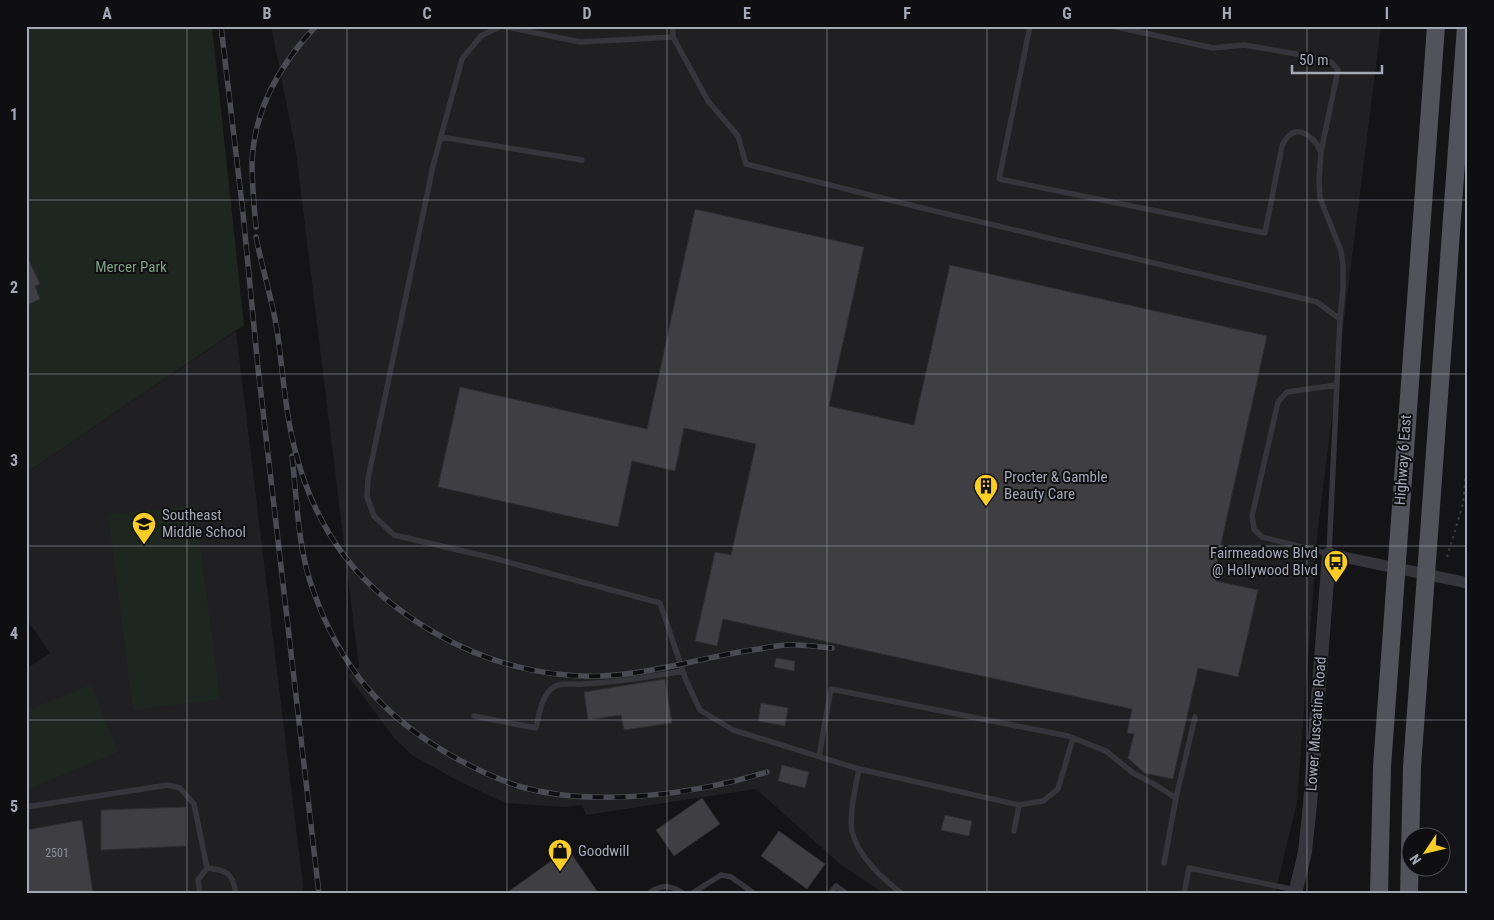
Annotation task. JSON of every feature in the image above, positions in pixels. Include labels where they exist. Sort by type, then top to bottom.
[{"type":"main road","name":"Highway 6 East","points":[[1379,894],[1382,767],[1395,568],[1436,26]]},
{"type":"main road","name":"Highway 6 East","points":[[1409,894],[1412,767],[1466,26]]},
{"type":"street","points":[[1329,554],[1468,583]]},
{"type":"street","name":"Lower Muscatine Road","points":[[1296,892],[1305,852],[1310,804],[1329,554]]},
{"type":"lane","points":[[674,37],[580,42],[502,26],[481,36],[462,59],[433,166],[368,479],[367,497],[374,516],[394,535],[493,558],[660,603],[683,671],[700,710],[733,730],[859,768],[1019,805],[1044,801],[1058,788],[1073,738]]},
{"type":"lane","points":[[673,26],[674,37],[708,101],[738,136],[746,164],[1317,302],[1340,319]]},
{"type":"lane","points":[[1030,26],[999,179],[1265,233],[1282,146],[1286,137],[1294,132],[1303,132],[1317,143],[1322,152]]},
{"type":"lane","points":[[1112,26],[1213,48],[1244,45],[1331,62],[1338,70],[1322,152],[1319,180],[1320,198],[1341,251],[1343,265],[1329,554],[1262,537],[1254,529],[1252,516],[1278,402],[1287,392],[1337,385]]},
{"type":"lane","points":[[441,137],[582,160]]},
{"type":"lane","points":[[474,716],[536,728],[544,699],[550,690],[558,684],[631,680],[683,671]]},
{"type":"lane","points":[[819,756],[831,689],[1073,738],[1106,751],[1133,773],[1176,798]]},
{"type":"lane","points":[[1164,863],[1176,798],[1196,717]]},
{"type":"lane","points":[[859,768],[852,818],[852,832],[863,855],[878,874],[903,894]]},
{"type":"lane","points":[[26,807],[168,785],[180,788],[194,804],[207,868],[198,880],[200,894]]},
{"type":"lane","points":[[1014,831],[1019,805]]},
{"type":"lane","points":[[207,868],[222,870],[234,880],[236,894]]},
{"type":"lane","points":[[1184,894],[1189,868],[1296,892]]},
{"type":"lane","points":[[691,894],[721,875],[731,876],[755,894]]},
{"type":"lane","points":[[648,894],[656,888],[667,886],[678,889],[684,894]]},
{"type":"lane","points":[[830,894],[836,886],[848,894]]},
{"type":"path","points":[[1447,557],[1463,504],[1468,452]]},
{"type":"shaded area","points":[[271,26],[1381,26],[1318,528],[1297,802],[1275,894],[885,894],[840,864],[756,789],[586,815],[582,805],[566,807],[505,803],[413,756],[395,739],[348,676],[359,667],[296,152]]},
{"type":"shaded area","name":"Southeast Middle School","points":[[236,331],[304,894],[26,894],[26,669],[50,653],[26,618],[26,473]]},
{"type":"green space","name":"Mercer Park","points":[[26,26],[212,26],[244,325],[26,473]]},
{"type":"green space","points":[[195,505],[220,699],[133,710],[108,515]]},
{"type":"green space","points":[[91,685],[118,752],[26,790],[26,711]]},
{"type":"building","name":"Procter & Gamble Beauty Care","points":[[695,209],[864,247],[829,406],[914,425],[950,265],[1267,336],[1216,567],[1219,567],[1216,581],[1258,590],[1238,677],[1198,668],[1173,779],[1144,773],[1128,758],[1134,734],[1127,733],[1132,709],[723,619],[717,646],[695,641],[715,552],[731,555],[756,444],[684,428],[675,471],[632,461],[618,527],[438,487],[460,387],[647,429]]},
{"type":"building","points":[[26,254],[40,284],[35,286],[40,299],[26,306]]},
{"type":"building","points":[[776,658],[795,661],[794,671],[774,667]]},
{"type":"building","points":[[665,679],[672,723],[624,730],[621,715],[588,720],[584,692]]},
{"type":"building","points":[[761,703],[788,708],[785,726],[758,721]]},
{"type":"building","points":[[782,765],[809,772],[805,788],[778,781]]},
{"type":"building","points":[[702,798],[720,824],[674,856],[656,830]]},
{"type":"building","points":[[186,807],[186,846],[101,850],[101,810]]},
{"type":"building","points":[[945,815],[972,821],[969,836],[941,830]]},
{"type":"building","points":[[82,820],[93,894],[26,894],[26,830]]},
{"type":"building","points":[[779,831],[825,864],[807,889],[761,856]]},
{"type":"building","name":"Goodwill","points":[[568,849],[599,894],[505,894]]},
{"type":"railway","points":[[221,26],[243,213],[258,368],[319,894]]},
{"type":"railway","points":[[256,227],[252,162],[258,124],[264,105],[281,71],[303,40],[316,26]]},
{"type":"railway","points":[[256,237],[277,330],[292,439],[305,484],[330,536],[346,558],[365,580],[409,617],[454,643],[494,660],[536,671],[579,676],[621,675],[641,672],[783,645],[832,648]]},
{"type":"railway","points":[[292,456],[304,558],[308,575],[324,618],[336,643],[366,687],[384,706],[427,741],[468,765],[509,783],[547,793],[578,796],[643,796],[676,792],[708,787],[767,772]]},
{"type":"place","name":"Procter & Gamble Beauty Care","points":[[986,507]]},
{"type":"place","name":"Southeast Middle School","points":[[144,545]]},
{"type":"place","name":"Fairmeadows Blvd @ Hollywood Blvd","points":[[1336,583]]},
{"type":"place","name":"Goodwill","points":[[560,872]]}]
